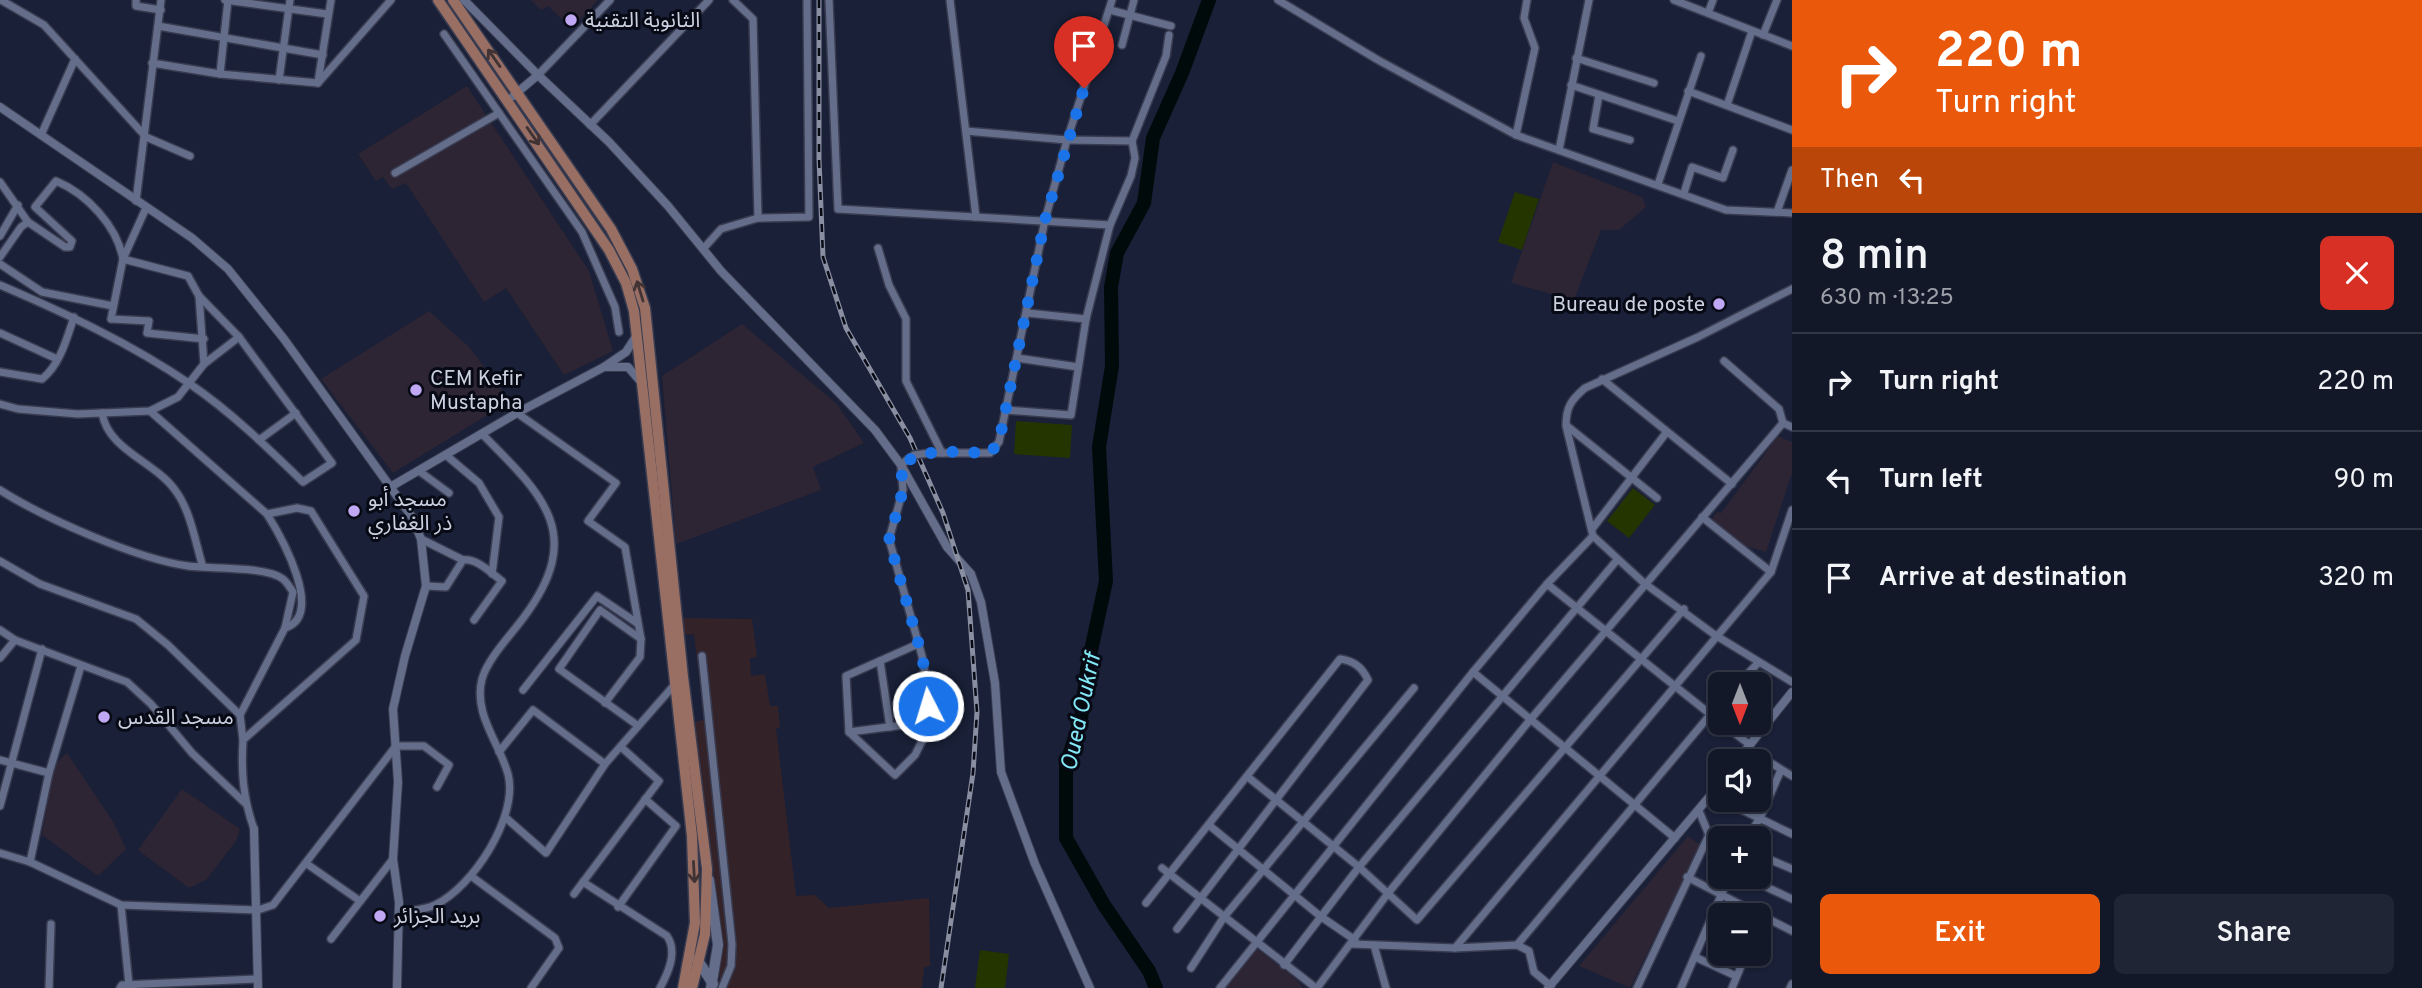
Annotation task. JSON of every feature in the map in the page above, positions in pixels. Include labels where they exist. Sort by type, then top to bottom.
[{"type":"main road","points":[[438,0],[610,250],[626,284],[644,360],[680,688],[692,836],[695,909],[683,988]]},
{"type":"main road","points":[[453,0],[622,248],[645,308],[643,384],[680,688],[718,945],[715,987]]},
{"type":"main road","points":[[692,988],[706,918],[707,869]]},
{"type":"main road","points":[[691,949],[715,987]]},
{"type":"street","points":[[1,0],[44,25],[145,137],[190,156]]},
{"type":"street","points":[[136,0],[136,6],[161,10]]},
{"type":"street","points":[[136,201],[162,0]]},
{"type":"street","points":[[220,74],[227,0],[264,2],[288,9],[327,14]]},
{"type":"street","points":[[279,80],[290,0]]},
{"type":"street","points":[[318,83],[331,0]]},
{"type":"street","points":[[464,0],[668,206],[703,248],[904,463],[947,547],[971,574],[981,602],[995,683],[1001,772],[1035,864],[1090,988]]},
{"type":"street","points":[[508,101],[538,75],[610,0]]},
{"type":"street","points":[[590,125],[709,0]]},
{"type":"street","points":[[733,0],[753,19],[758,218]]},
{"type":"street","points":[[703,248],[721,229],[758,218],[809,217],[807,0]]},
{"type":"street","points":[[829,0],[838,209],[1110,225]]},
{"type":"street","points":[[950,0],[976,217]]},
{"type":"street","points":[[918,644],[846,676],[849,732],[895,775],[915,755],[927,722],[928,690],[918,644],[889,540],[903,490],[904,463],[914,455],[930,453],[990,453],[999,442],[1045,220],[1067,140],[1112,0]]},
{"type":"street","points":[[1122,45],[1134,0]]},
{"type":"street","points":[[1278,0],[1378,60],[1516,135],[1685,193],[1726,210],[1792,213]]},
{"type":"street","points":[[1516,135],[1535,48],[1524,18],[1527,0]]},
{"type":"street","points":[[1559,150],[1589,0]]},
{"type":"street","points":[[1674,0],[1792,46]]},
{"type":"street","points":[[1708,13],[1713,0]]},
{"type":"street","points":[[1763,35],[1777,0]]},
{"type":"street","points":[[318,83],[389,1]]},
{"type":"street","points":[[1110,10],[1171,26]]},
{"type":"street","points":[[158,26],[223,35],[323,55]]},
{"type":"street","points":[[1727,105],[1752,31]]},
{"type":"street","points":[[444,34],[582,232],[615,307],[619,332]]},
{"type":"street","points":[[1006,410],[1071,415],[1086,319],[1110,225],[1131,176],[1135,158],[1132,141],[1166,56],[1169,36]]},
{"type":"street","points":[[451,45],[463,37]]},
{"type":"street","points":[[1658,184],[1702,56]]},
{"type":"street","points":[[1576,58],[1654,83]]},
{"type":"street","points":[[41,135],[75,59]]},
{"type":"street","points":[[152,63],[220,74],[318,83]]},
{"type":"street","points":[[1571,85],[1678,121]]},
{"type":"street","points":[[1688,91],[1792,130]]},
{"type":"street","points":[[1599,95],[1593,129],[1630,140]]},
{"type":"street","points":[[0,107],[192,238],[246,287],[412,517],[421,540],[426,586],[397,686],[394,709],[398,782],[393,859],[399,913],[397,988]]},
{"type":"street","points":[[395,173],[499,113]]},
{"type":"street","points":[[965,131],[1067,140],[1132,141]]},
{"type":"street","points":[[1685,193],[1692,167],[1723,178],[1733,150]]},
{"type":"street","points":[[1777,212],[1792,170]]},
{"type":"street","points":[[0,182],[28,222],[65,247],[72,244],[35,207],[52,182],[59,181],[94,208],[109,225],[120,243],[123,259]]},
{"type":"street","points":[[0,236],[18,205]]},
{"type":"street","points":[[146,208],[123,259],[111,318],[149,321],[147,333],[204,339]]},
{"type":"street","points":[[0,257],[21,227],[28,222]]},
{"type":"street","points":[[878,248],[889,285],[906,319],[906,381],[943,453]]},
{"type":"street","points":[[0,285],[74,317],[191,385],[259,440],[303,482],[332,463],[239,337],[199,296],[188,276],[179,271],[123,259]]},
{"type":"street","points":[[0,264],[42,292],[113,306]]},
{"type":"street","points":[[1792,289],[1698,337],[1602,379],[1570,401],[1566,426],[1592,533],[1617,560],[1644,583],[1684,609],[1715,635],[1792,682]]},
{"type":"street","points":[[199,296],[204,364]]},
{"type":"street","points":[[1027,313],[1086,319]]},
{"type":"street","points":[[0,372],[42,379],[57,359],[74,317]]},
{"type":"street","points":[[0,334],[57,359]]},
{"type":"street","points":[[392,486],[517,413],[604,367],[626,352],[637,335]]},
{"type":"street","points":[[0,404],[37,412],[150,411],[163,407],[191,385],[204,364],[239,337]]},
{"type":"street","points":[[626,352],[644,360]]},
{"type":"street","points":[[1017,358],[1078,367]]},
{"type":"street","points":[[604,367],[628,367],[644,360]]},
{"type":"street","points":[[1724,361],[1779,409],[1783,423]]},
{"type":"street","points":[[628,367],[643,384]]},
{"type":"street","points":[[1602,379],[1732,484]]},
{"type":"street","points":[[150,411],[267,514],[279,533],[301,588],[300,618],[295,625],[285,628]]},
{"type":"street","points":[[102,413],[109,435],[175,489],[187,511],[203,567]]},
{"type":"street","points":[[259,440],[296,413]]},
{"type":"street","points":[[517,413],[616,484],[588,521],[625,547],[640,639],[640,657],[605,703]]},
{"type":"street","points":[[1783,423],[1792,427]]},
{"type":"street","points":[[1162,868],[1316,988],[1354,942],[1389,892],[1530,720],[1783,423]]},
{"type":"street","points":[[1566,426],[1657,498]]},
{"type":"street","points":[[1220,988],[1294,892],[1473,672],[1592,533],[1666,433]]},
{"type":"street","points":[[399,913],[434,906],[471,876],[506,818],[511,799],[499,752],[480,701],[483,677],[549,577],[555,545],[552,525],[540,495],[482,434]]},
{"type":"street","points":[[447,456],[479,483],[499,517],[492,574]]},
{"type":"street","points":[[419,471],[449,494]]},
{"type":"street","points":[[0,491],[79,530],[152,556],[203,567],[263,573],[282,578],[293,592],[285,628],[240,715],[243,740],[241,776],[245,803],[254,829],[258,983],[129,985],[120,988]]},
{"type":"street","points":[[243,740],[356,640],[362,617],[364,596],[311,511],[297,508],[267,514]]},
{"type":"street","points":[[1455,948],[1715,635],[1771,572],[1792,510]]},
{"type":"street","points":[[1702,517],[1771,572]]},
{"type":"street","points":[[421,540],[463,560],[470,559],[502,581],[474,620]]},
{"type":"street","points":[[426,586],[446,586],[463,560]]},
{"type":"street","points":[[1284,965],[1359,867],[1617,560]]},
{"type":"street","points":[[0,561],[40,584],[136,619],[168,645],[240,715]]},
{"type":"street","points":[[1547,584],[1708,712]]},
{"type":"street","points":[[523,690],[597,596],[637,623]]},
{"type":"street","points":[[1248,777],[1389,892],[1417,920],[1684,609]]},
{"type":"street","points":[[637,725],[559,669],[600,610],[640,639]]},
{"type":"street","points":[[0,630],[15,640],[127,682],[151,704],[192,752],[245,803]]},
{"type":"street","points":[[0,659],[15,640]]},
{"type":"street","points":[[0,806],[42,649]]},
{"type":"street","points":[[702,656],[732,944],[731,966],[715,987]]},
{"type":"street","points":[[1146,903],[1210,826],[1340,659],[1350,660],[1364,670],[1368,680],[1177,929]]},
{"type":"street","points":[[880,661],[890,727]]},
{"type":"street","points":[[1749,672],[1758,663]]},
{"type":"street","points":[[30,862],[49,773],[81,666]]},
{"type":"street","points":[[1473,672],[1675,838]]},
{"type":"street","points":[[506,818],[546,853],[605,764],[637,725],[680,688]]},
{"type":"street","points":[[1191,968],[1224,917],[1414,688]]},
{"type":"street","points":[[1746,749],[1792,692]]},
{"type":"street","points":[[499,752],[533,710],[605,764]]},
{"type":"street","points":[[1517,945],[1632,804],[1708,716]]},
{"type":"street","points":[[849,732],[927,722]]},
{"type":"street","points":[[1736,735],[1780,770],[1792,776]]},
{"type":"street","points":[[396,746],[424,746],[449,765],[437,787]]},
{"type":"street","points":[[0,853],[30,862],[121,905],[258,910],[273,905],[396,746]]},
{"type":"street","points":[[574,894],[659,781],[621,747]]},
{"type":"street","points":[[0,761],[49,773]]},
{"type":"street","points":[[1755,826],[1780,770]]},
{"type":"street","points":[[618,906],[676,826],[645,799]]},
{"type":"street","points":[[1210,826],[1354,942],[1455,948],[1517,945],[1529,951],[1534,972],[1550,987],[1708,801]]},
{"type":"street","points":[[1699,811],[1708,833]]},
{"type":"street","points":[[1747,812],[1792,834]]},
{"type":"street","points":[[701,819],[719,818]]},
{"type":"street","points":[[1637,988],[1708,837]]},
{"type":"street","points":[[331,940],[393,859]]},
{"type":"street","points":[[1771,860],[1792,869]]},
{"type":"street","points":[[307,864],[360,901]]},
{"type":"street","points":[[471,876],[555,938],[559,948],[531,988]]},
{"type":"street","points":[[1687,877],[1731,903]]},
{"type":"street","points":[[583,882],[667,936],[672,943],[671,960],[660,988]]},
{"type":"street","points":[[1681,988],[1724,889]]},
{"type":"street","points":[[1770,889],[1792,900]]},
{"type":"street","points":[[121,905],[129,985]]},
{"type":"street","points":[[49,988],[51,924]]},
{"type":"street","points":[[1771,924],[1792,931]]},
{"type":"street","points":[[1374,945],[1386,988]]},
{"type":"street","points":[[1695,957],[1736,976]]},
{"type":"street","points":[[1732,988],[1741,966]]},
{"type":"shaded area","name":"الثانوية التقنية","points":[[531,0],[598,0],[572,29],[548,6],[541,10]]},
{"type":"shaded area","points":[[467,86],[589,271],[613,351],[564,375],[506,288],[484,302],[406,183],[392,189],[383,177],[376,181],[358,154]]},
{"type":"shaded area","points":[[1553,162],[1642,197],[1646,207],[1619,230],[1601,230],[1574,300],[1511,283]]},
{"type":"shaded area","name":"CEM Kefir Mustapha","points":[[429,311],[469,347],[510,401],[393,473],[321,379]]},
{"type":"shaded area","points":[[742,324],[837,404],[864,443],[813,467],[821,490],[676,544],[662,376]]},
{"type":"shaded area","points":[[1778,436],[1792,442],[1792,473],[1766,552],[1742,545],[1712,519],[1717,512],[1721,513]]},
{"type":"shaded area","points":[[681,618],[752,619],[757,657],[750,658],[751,676],[765,674],[770,706],[778,706],[780,727],[776,728],[796,896],[815,895],[829,908],[929,898],[930,966],[924,967],[922,988],[720,988],[716,908],[693,722],[704,720],[694,634],[683,635]]},
{"type":"shaded area","points":[[67,753],[114,823],[126,849],[98,876],[42,835],[54,765]]},
{"type":"shaded area","points":[[182,789],[240,829],[236,841],[206,880],[189,888],[138,850]]},
{"type":"shaded area","points":[[1688,836],[1700,845],[1630,988],[1579,966]]},
{"type":"shaded area","points":[[1256,948],[1297,980],[1303,988],[1224,988]]},
{"type":"green space","points":[[1515,192],[1539,199],[1522,250],[1498,242]]},
{"type":"green space","points":[[1016,421],[1072,425],[1070,458],[1014,454]]},
{"type":"green space","points":[[1633,488],[1655,505],[1629,538],[1607,521]]},
{"type":"green space","points":[[980,950],[1009,954],[1005,988],[975,988]]},
{"type":"waterway","name":"Oued Oukrif","points":[[1156,988],[1149,971],[1104,905],[1066,838],[1066,765],[1081,719],[1087,669],[1106,581],[1099,447],[1112,366],[1111,287],[1117,253],[1144,203],[1153,138],[1182,73],[1209,0]]},
{"type":"railway","points":[[819,0],[819,159],[823,257],[846,328],[910,438],[943,513],[968,590],[977,712],[973,773],[941,988]]},
{"type":"place","name":"الثانوية التقنية","points":[[571,20]]},
{"type":"place","name":"Bureau de poste","points":[[1719,304]]},
{"type":"place","name":"CEM Kefir Mustapha","points":[[416,390]]},
{"type":"place","name":"مسجد أبو ذر الغفاري","points":[[354,511]]},
{"type":"place","name":"مسجد القدس","points":[[104,717]]},
{"type":"place","name":"بريد الجزائر","points":[[380,916]]},
{"type":"route","points":[[928,706],[922,656],[889,540],[903,490],[901,465],[914,455],[990,453],[999,442],[1045,220],[1084,88]]}]
